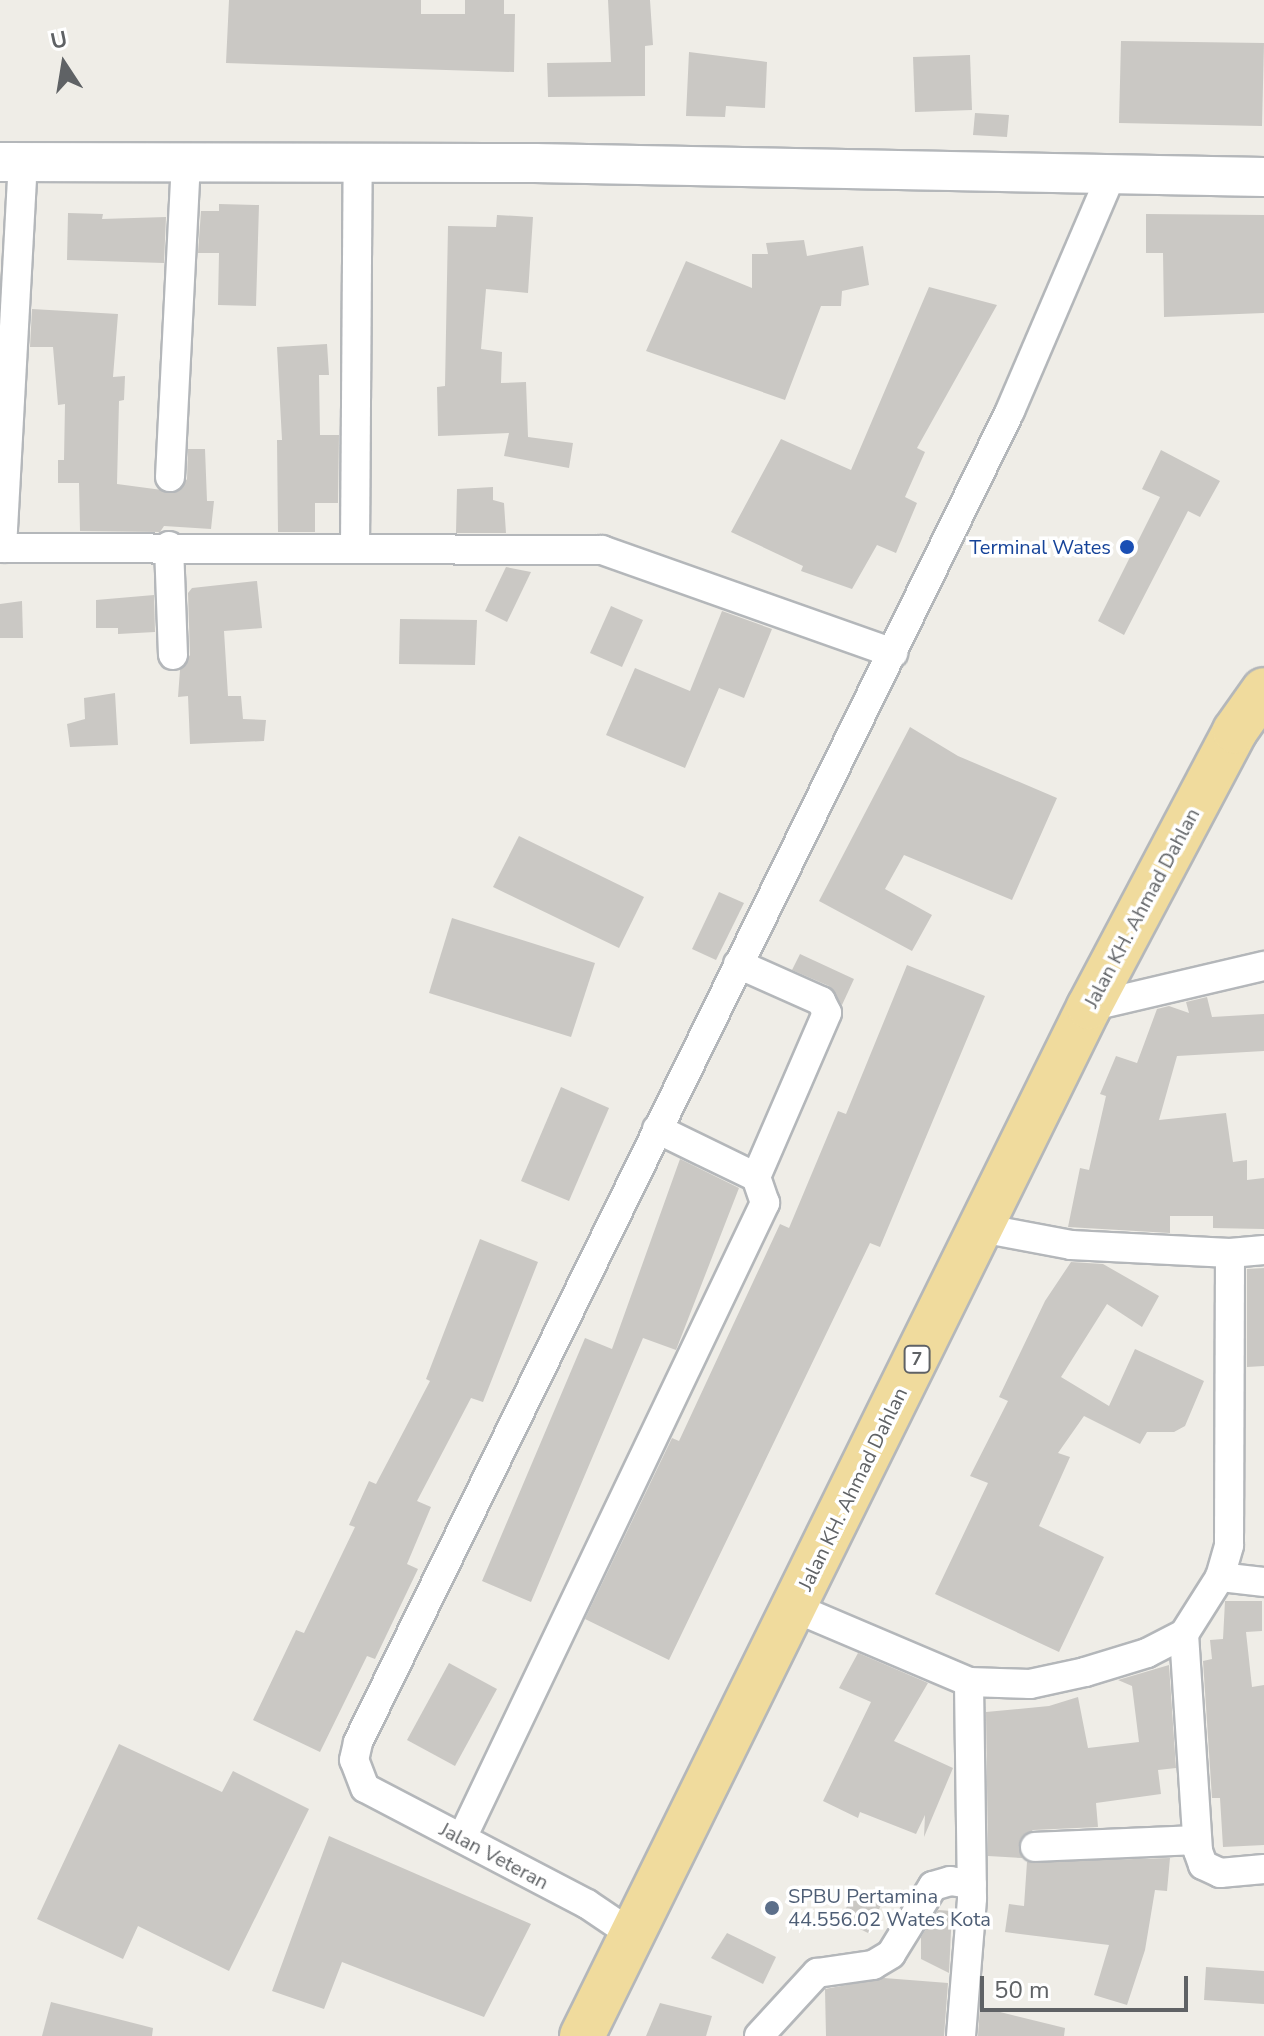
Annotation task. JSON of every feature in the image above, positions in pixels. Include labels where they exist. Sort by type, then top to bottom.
[{"type":"highway","name":"Jalan KH. Ahmad Dahlan","points":[[582,2036],[1089,1007],[1235,731],[1264,690]]},
{"type":"street","points":[[893,653],[602,550],[559,547],[1,548],[12,162],[358,163],[1264,177]]},
{"type":"street","points":[[170,477],[186,162]]},
{"type":"street","points":[[355,547],[358,163]]},
{"type":"street","points":[[756,1177],[657,1129],[1010,411],[1111,175]]},
{"type":"street","points":[[169,546],[173,655]]},
{"type":"street","points":[[462,1838],[765,1203],[756,1177],[827,1013],[821,1001],[738,964]]},
{"type":"street","points":[[1089,1007],[1264,966]]},
{"type":"street","name":"Jalan Veteran","points":[[633,1935],[587,1904],[365,1788],[357,1776],[358,1742],[657,1129]]},
{"type":"street","points":[[981,1228],[1071,1245],[1230,1253],[1264,1250]]},
{"type":"street","points":[[795,1608],[969,1682],[1030,1684],[1057,1678],[1147,1653],[1184,1634],[1220,1577],[1229,1545],[1230,1253]]},
{"type":"street","points":[[1220,1577],[1264,1582]]},
{"type":"street","points":[[1184,1634],[1195,1840],[1203,1865],[1212,1871],[1264,1869]]},
{"type":"street","points":[[961,2036],[972,1884],[969,1682]]},
{"type":"street","points":[[1035,1847],[1195,1840]]},
{"type":"street","points":[[759,2036],[817,1973],[873,1965],[891,1954],[933,1886],[950,1881],[972,1884]]},
{"type":"building","points":[[229,0],[421,0],[421,14],[465,14],[465,0],[504,0],[504,14],[515,14],[514,72],[226,63]]},
{"type":"building","points":[[608,0],[650,0],[653,45],[645,46],[645,96],[548,97],[547,63],[611,62]]},
{"type":"building","points":[[1121,41],[1264,43],[1262,126],[1119,123]]},
{"type":"building","points":[[689,52],[767,62],[765,108],[726,106],[725,117],[686,116]]},
{"type":"building","points":[[970,55],[972,110],[915,112],[913,57]]},
{"type":"building","points":[[975,113],[1009,115],[1007,137],[973,135]]},
{"type":"building","points":[[219,204],[259,205],[256,306],[218,305],[219,253],[198,253],[201,211],[219,211]]},
{"type":"building","points":[[68,213],[103,214],[102,219],[166,217],[164,263],[67,260]]},
{"type":"building","points":[[1146,214],[1264,215],[1264,313],[1164,317],[1163,253],[1146,253]]},
{"type":"building","points":[[497,215],[533,217],[528,293],[486,289],[481,349],[502,352],[501,383],[526,382],[528,437],[573,443],[569,468],[504,456],[509,433],[438,436],[437,387],[445,386],[448,226],[496,227]]},
{"type":"building","points":[[804,240],[807,256],[863,246],[869,285],[842,291],[841,306],[821,306],[785,400],[646,351],[686,261],[752,288],[752,254],[768,254],[766,243]]},
{"type":"building","points":[[929,287],[997,305],[917,448],[925,452],[905,497],[917,503],[896,553],[877,545],[852,589],[801,571],[803,566],[731,532],[781,439],[851,470]]},
{"type":"building","points":[[32,309],[118,314],[113,377],[125,376],[124,400],[119,401],[117,484],[177,492],[187,479],[188,449],[205,449],[207,501],[214,501],[211,529],[164,526],[160,532],[80,531],[79,483],[58,483],[58,460],[64,460],[65,404],[58,405],[53,347],[30,347]]},
{"type":"building","points":[[327,344],[329,375],[319,375],[320,435],[339,435],[338,503],[315,503],[315,532],[278,532],[277,440],[282,440],[277,347]]},
{"type":"building","points":[[1161,450],[1220,481],[1200,517],[1188,511],[1124,635],[1098,621],[1160,497],[1142,489]]},
{"type":"building","points":[[493,487],[493,500],[504,503],[506,533],[456,533],[457,489]]},
{"type":"building","points":[[506,567],[531,572],[507,622],[485,611]]},
{"type":"building","points":[[257,581],[262,628],[224,631],[228,696],[241,696],[243,719],[266,720],[264,741],[190,744],[188,696],[178,697],[180,670],[190,655],[188,593],[192,588]]},
{"type":"building","points":[[154,595],[155,632],[118,634],[118,628],[96,628],[96,600]]},
{"type":"building","points":[[22,601],[23,638],[0,638],[0,604]]},
{"type":"building","points":[[611,606],[643,620],[622,667],[590,653]]},
{"type":"building","points":[[722,611],[772,629],[744,698],[719,688],[685,768],[606,735],[635,668],[690,691]]},
{"type":"building","points":[[400,619],[477,620],[475,665],[399,664]]},
{"type":"building","points":[[115,693],[118,745],[70,747],[67,724],[85,719],[84,698]]},
{"type":"building","points":[[910,727],[958,756],[1057,798],[1012,900],[904,855],[885,889],[932,915],[912,951],[819,901]]},
{"type":"building","points":[[519,836],[644,897],[619,948],[493,887]]},
{"type":"building","points":[[719,892],[744,903],[716,960],[692,949]]},
{"type":"building","points":[[452,918],[595,963],[571,1037],[429,993]]},
{"type":"building","points":[[800,954],[854,979],[842,1005],[829,986],[792,970]]},
{"type":"building","points":[[907,965],[985,996],[880,1247],[870,1243],[669,1660],[585,1619],[672,1438],[679,1441],[780,1224],[789,1228],[838,1111],[846,1114]]},
{"type":"building","points":[[1207,997],[1212,1017],[1264,1014],[1264,1051],[1177,1056],[1159,1120],[1226,1113],[1233,1162],[1247,1160],[1247,1180],[1264,1178],[1264,1229],[1213,1228],[1213,1216],[1170,1216],[1170,1233],[1068,1227],[1080,1168],[1089,1170],[1106,1096],[1100,1094],[1116,1056],[1137,1063],[1157,1009],[1169,1006],[1189,1013],[1186,1002]]},
{"type":"building","points":[[561,1087],[609,1108],[569,1201],[521,1181]]},
{"type":"building","points":[[680,1159],[739,1188],[676,1350],[643,1338],[531,1602],[482,1581],[585,1338],[612,1349]]},
{"type":"building","points":[[480,1239],[538,1262],[483,1402],[471,1398],[417,1501],[431,1507],[407,1564],[418,1569],[375,1659],[367,1656],[320,1752],[253,1720],[296,1630],[304,1633],[355,1527],[349,1525],[369,1481],[376,1484],[430,1381],[426,1379]]},
{"type":"building","points":[[1071,1262],[1103,1264],[1159,1296],[1142,1327],[1107,1304],[1061,1377],[1109,1406],[1135,1349],[1204,1381],[1185,1426],[1174,1432],[1147,1432],[1140,1444],[1084,1416],[1058,1453],[1070,1457],[1039,1526],[1104,1557],[1059,1652],[935,1594],[988,1483],[970,1476],[1008,1401],[999,1397],[1045,1301]]},
{"type":"building","points":[[1264,1268],[1264,1366],[1247,1367],[1247,1269]]},
{"type":"building","points":[[1225,1601],[1262,1601],[1262,1631],[1246,1632],[1252,1687],[1264,1685],[1264,1845],[1223,1847],[1220,1798],[1212,1798],[1203,1661],[1212,1659],[1210,1640],[1223,1639]]},
{"type":"building","points":[[858,1653],[928,1683],[894,1741],[953,1768],[924,1837],[925,1815],[916,1834],[860,1812],[858,1818],[823,1801],[871,1702],[839,1688]]},
{"type":"building","points":[[449,1663],[497,1689],[455,1766],[407,1740]]},
{"type":"building","points":[[1169,1665],[1176,1768],[1158,1770],[1161,1794],[1096,1803],[1098,1827],[1033,1830],[1020,1840],[1022,1858],[988,1856],[986,1712],[1049,1706],[1078,1697],[1088,1748],[1139,1742],[1132,1686],[1118,1680]]},
{"type":"building","points":[[119,1744],[222,1792],[233,1771],[309,1809],[229,1971],[138,1926],[123,1959],[37,1919]]},
{"type":"building","points":[[329,1836],[531,1924],[484,2017],[342,1962],[324,2009],[272,1991]]},
{"type":"building","points":[[1170,1858],[1167,1891],[1155,1890],[1145,1950],[1127,2005],[1094,1995],[1109,1945],[1005,1932],[1009,1904],[1024,1906],[1027,1862]]},
{"type":"building","points":[[855,1892],[881,1905],[868,1933],[840,1919]]},
{"type":"building","points":[[938,1910],[952,1911],[949,1973],[921,1959],[921,1937]]},
{"type":"building","points":[[727,1933],[776,1957],[763,1984],[711,1958]]},
{"type":"building","points":[[1206,1967],[1264,1971],[1264,2004],[1204,2000]]},
{"type":"building","points":[[884,1978],[948,1983],[944,2036],[826,2036],[825,1989]]},
{"type":"building","points":[[51,2002],[153,2028],[152,2036],[42,2036]]},
{"type":"building","points":[[660,2003],[712,2016],[706,2036],[646,2036]]},
{"type":"building","points":[[980,2007],[1065,2028],[1064,2036],[978,2036]]},
{"type":"place","name":"Terminal Wates","points":[[1127,547]]},
{"type":"place","name":"SPBU Pertamina 44.556.02 Wates Kota","points":[[772,1908]]}]
